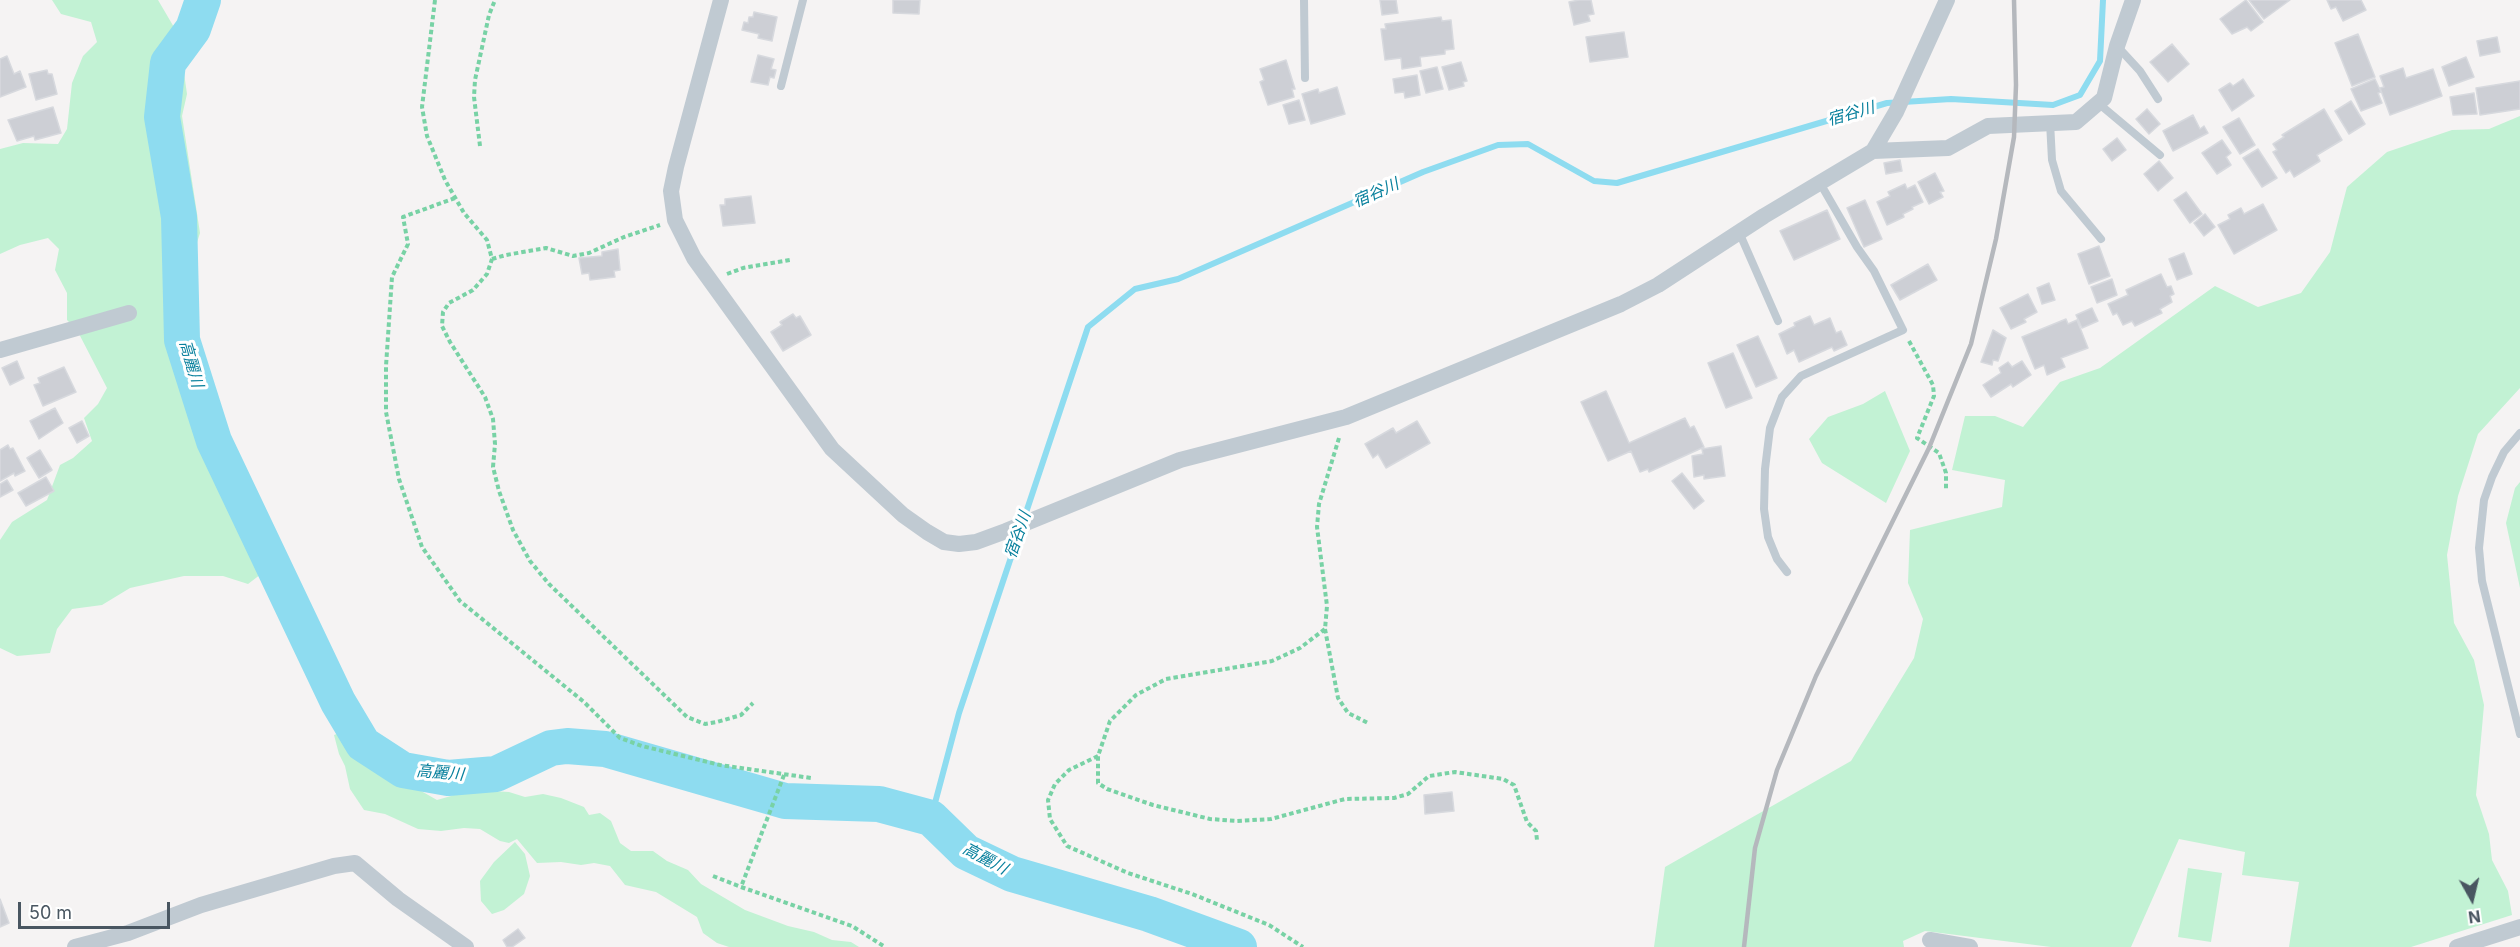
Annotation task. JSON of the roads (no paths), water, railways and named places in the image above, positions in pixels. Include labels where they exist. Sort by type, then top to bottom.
[{"type":"street","points":[[721,0],[676,167],[672,191],[675,220],[694,258],[832,449],[903,515],[944,542],[959,544],[976,542],[1006,531],[1180,460],[1346,417],[1620,304],[1658,285],[1739,232],[1873,151],[1896,112],[1947,0]]},
{"type":"street","points":[[1873,151],[1948,148],[1988,126],[2076,122],[2104,98],[2117,46],[2133,0]]},
{"type":"street","points":[[0,350],[129,313]]},
{"type":"street","points":[[75,947],[128,933],[201,905],[334,866],[356,863],[398,899],[466,947]]},
{"type":"street","points":[[2457,947],[2520,927]]},
{"type":"street","points":[[1930,940],[1970,947]]},
{"type":"lane","points":[[781,86],[803,0]]},
{"type":"lane","points":[[1304,0],[1305,78]]},
{"type":"lane","points":[[2117,46],[2140,71],[2158,99]]},
{"type":"lane","points":[[2098,103],[2160,154]]},
{"type":"lane","points":[[2050,122],[2052,160],[2061,191],[2101,238]]},
{"type":"lane","points":[[1787,572],[1777,559],[1768,537],[1764,508],[1765,469],[1770,428],[1782,397],[1801,376],[1903,330],[1874,271],[1857,247],[1820,183]]},
{"type":"lane","points":[[1739,232],[1778,321]]},
{"type":"lane","points":[[2520,433],[2504,452],[2492,477],[2484,500],[2479,548],[2482,581],[2520,734]]},
{"type":"waterway","name":"高麗川","points":[[203,0],[193,29],[168,63],[162,117],[179,217],[182,340],[214,441],[338,702],[363,744],[403,770],[448,778],[496,774],[551,748],[567,746],[605,749],[785,801],[879,804],[931,818],[966,852],[1012,874],[1149,914],[1239,947]]},
{"type":"waterway","name":"宿谷川","points":[[931,818],[959,713],[1088,327],[1135,289],[1178,279],[1423,172],[1498,145],[1528,144],[1594,181],[1617,183],[1887,103],[1951,99],[2053,105],[2080,95],[2100,61],[2103,0]]},
{"type":"railway","points":[[1744,947],[1755,848],[1777,770],[1816,676],[1929,448],[1971,344],[1996,239],[2014,137],[2016,85],[2014,0]]}]
